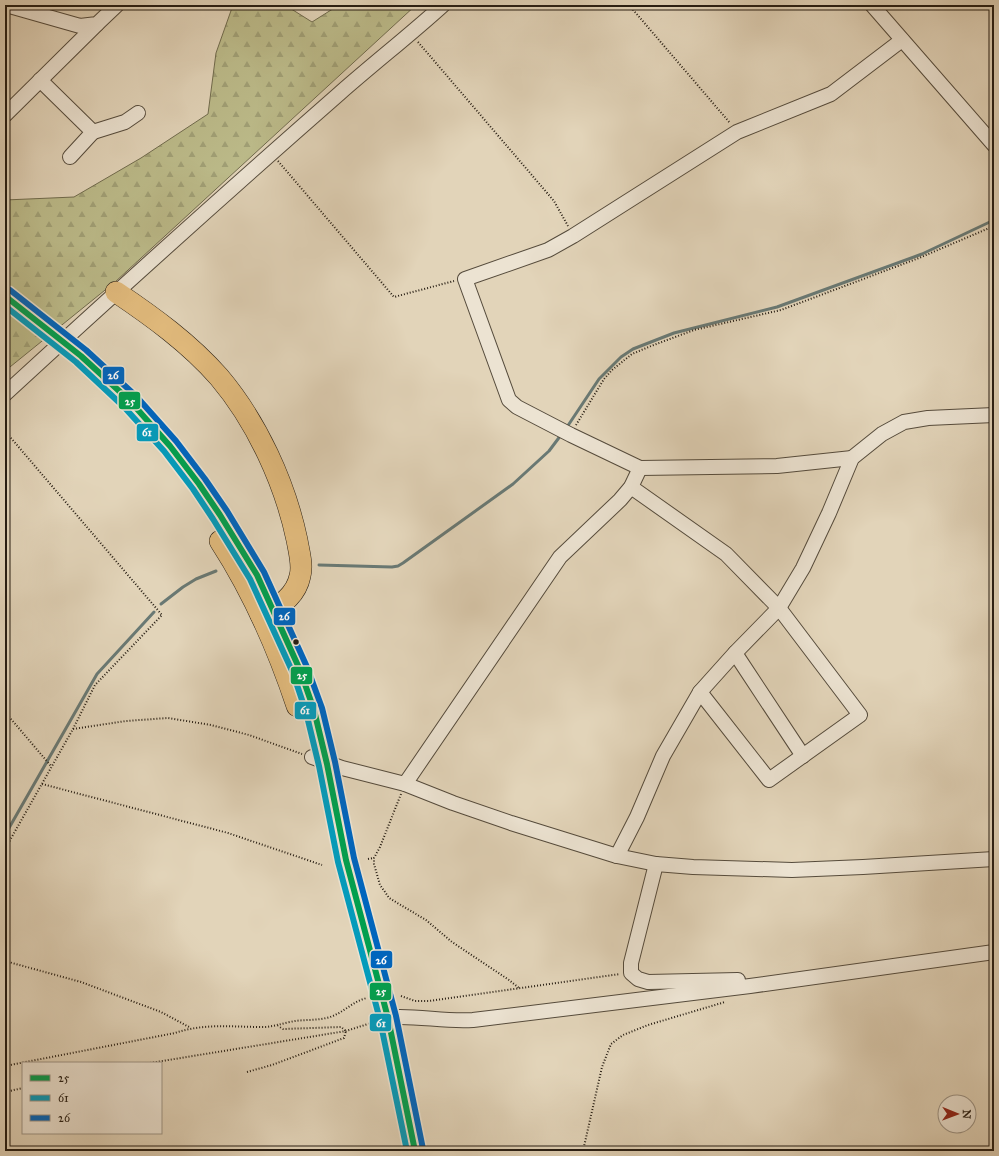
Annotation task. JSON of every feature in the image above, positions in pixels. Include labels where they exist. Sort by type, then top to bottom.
[{"type":"highway","points":[[116,292],[156,319],[218,376],[240,404],[254,428],[278,480],[290,511],[300,554],[300,577],[294,590],[282,604],[267,613]]},
{"type":"highway","points":[[5,296],[76,360]]},
{"type":"highway","points":[[5,313],[76,360],[130,401],[170,446],[190,473],[220,515],[257,575],[267,613],[289,681],[320,761],[323,817],[340,892],[359,940],[385,995],[392,1023],[415,1151]]},
{"type":"street","points":[[6,5],[80,26],[97,24]]},
{"type":"street","points":[[5,115],[118,5]]},
{"type":"street","points":[[5,394],[116,292],[272,153],[444,5]]},
{"type":"street","points":[[872,5],[994,145]]},
{"type":"street","points":[[852,458],[777,466],[640,468],[567,433],[517,407],[509,400],[464,279],[548,250],[573,236],[737,132],[831,94],[902,40]]},
{"type":"street","points":[[40,80],[93,132]]},
{"type":"street","points":[[70,157],[93,132],[125,122],[138,114]]},
{"type":"street","points":[[617,856],[637,817],[663,756],[700,692],[735,653],[779,608],[803,568],[829,513],[852,458],[882,434],[904,422],[928,418],[994,415]]},
{"type":"street","points":[[405,784],[560,557],[608,512],[631,487],[640,468]]},
{"type":"street","points":[[631,487],[726,554],[779,608],[860,715],[769,780],[700,692]]},
{"type":"street","points":[[735,653],[803,756]]},
{"type":"street","points":[[320,761],[405,784],[453,803],[511,823],[617,856],[656,864],[693,867],[792,870],[994,859]]},
{"type":"street","points":[[656,864],[631,963],[631,973],[638,979],[648,982],[744,980],[750,990]]},
{"type":"street","points":[[392,1023],[407,1017],[458,1021],[473,1020],[750,990],[994,952]]},
{"type":"path","points":[[628,5],[737,132]]},
{"type":"path","points":[[411,34],[554,201],[573,236]]},
{"type":"path","points":[[272,153],[394,297],[464,279]]},
{"type":"path","points":[[567,433],[604,379],[612,370],[632,354],[694,330],[781,310],[919,258],[994,226]]},
{"type":"path","points":[[5,431],[162,615],[95,685],[73,729],[5,849]]},
{"type":"path","points":[[5,712],[52,766]]},
{"type":"path","points":[[73,729],[126,721],[168,718],[211,725],[249,735],[320,761]]},
{"type":"path","points":[[42,784],[228,833],[322,865]]},
{"type":"path","points":[[405,784],[380,847],[374,858],[374,864],[380,885],[389,898],[426,920],[452,942],[519,988]]},
{"type":"path","points":[[368,859],[374,858]]},
{"type":"path","points":[[5,961],[81,982],[161,1012],[190,1028]]},
{"type":"path","points":[[24,1062],[174,1033],[190,1028],[278,1026],[290,1022],[326,1018],[343,1011],[360,999],[385,995],[415,1001],[429,1001],[631,973]]},
{"type":"path","points":[[583,1151],[602,1067],[611,1044],[623,1035],[648,1025],[750,990]]},
{"type":"path","points":[[156,1062],[392,1023]]},
{"type":"path","points":[[278,1026],[283,1029],[341,1028],[346,1031]]},
{"type":"path","points":[[247,1072],[272,1065],[344,1038],[346,1031]]},
{"type":"path","points":[[5,1066],[22,1062]]},
{"type":"path","points":[[5,1092],[22,1088]]},
{"type":"green space","points":[[233,5],[285,5],[312,22],[339,5],[416,5],[115,282],[5,371],[5,200],[74,197],[141,158],[208,114],[216,53]]},
{"type":"waterway","points":[[567,427],[599,379],[621,357],[633,349],[674,333],[777,307],[922,254],[994,220]]},
{"type":"waterway","points":[[319,565],[398,566],[513,484],[549,451],[561,435]]},
{"type":"waterway","points":[[161,604],[196,579],[216,571]]},
{"type":"waterway","points":[[5,835],[97,674],[154,612]]},
{"type":"transit line","name":"26","points":[[10,290],[86,350],[136,396],[176,441],[205,479],[227,511],[264,572],[307,667],[322,708],[335,762],[354,858],[396,1016],[423,1149]]},
{"type":"transit line","name":"25","points":[[5,296],[81,356],[130,401],[170,446],[199,484],[257,575],[300,670],[314,710],[327,764],[346,860],[388,1018],[415,1151]]},
{"type":"transit line","name":"61","points":[[5,306],[76,362],[124,407],[164,451],[193,489],[250,579],[293,673],[306,712],[319,766],[338,862],[380,1020],[407,1151]]}]
